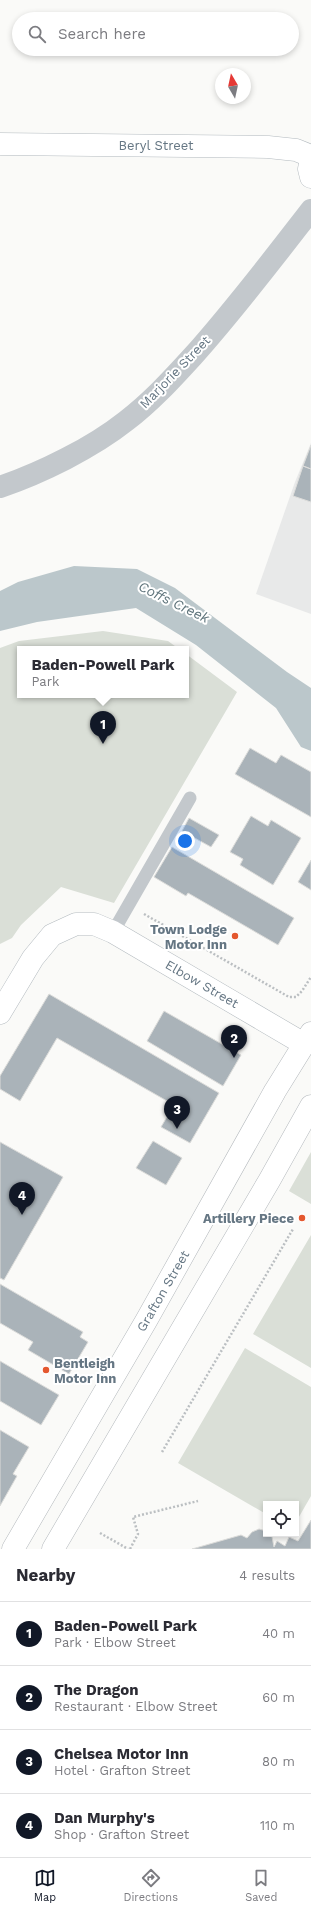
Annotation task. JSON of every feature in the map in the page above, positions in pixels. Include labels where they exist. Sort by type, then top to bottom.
[{"type":"main road","name":"Beryl Street","points":[[0,144],[268,147],[296,150],[311,156]]},
{"type":"main road","points":[[311,160],[309,169],[311,177]]},
{"type":"main road","name":"Elbow Street","points":[[0,1013],[33,958],[52,934],[76,924],[94,924],[113,932],[309,1042]]},
{"type":"main road","name":"Grafton Street","points":[[13,1549],[146,1321],[275,1091],[309,1042]]},
{"type":"main road","points":[[52,1549],[269,1181],[311,1106]]},
{"type":"street","name":"Marjorie Street","points":[[0,487],[24,478],[90,445],[125,422],[157,395],[230,314],[311,210]]},
{"type":"lane","points":[[113,932],[190,798]]},
{"type":"path","points":[[128,905],[289,997],[296,997],[311,977]]},
{"type":"path","points":[[162,1452],[293,1229]]},
{"type":"path","points":[[100,1533],[129,1549],[138,1534],[133,1517],[198,1501]]},
{"type":"shaded area","points":[[311,443],[311,614],[256,594],[295,482]]},
{"type":"shaded area","points":[[103,631],[168,641],[175,646],[17,646],[17,698],[189,698],[189,656],[237,692],[114,903],[61,887],[21,925],[12,938],[0,944],[0,648],[19,641]]},
{"type":"shaded area","points":[[311,1152],[311,1204],[289,1191]]},
{"type":"shaded area","points":[[311,1235],[311,1368],[253,1334]]},
{"type":"shaded area","points":[[245,1348],[311,1387],[311,1496],[299,1517],[299,1501],[263,1501],[263,1512],[178,1463]]},
{"type":"water","name":"Coffs Creek","points":[[74,566],[137,569],[175,588],[287,672],[311,688],[311,751],[301,747],[276,708],[196,645],[136,608],[37,622],[0,631],[0,591],[18,582]]},
{"type":"building","points":[[311,445],[311,469],[303,466]]},
{"type":"building","points":[[303,466],[311,469],[311,502],[293,496]]},
{"type":"building","points":[[250,748],[276,763],[281,755],[311,772],[311,817],[235,774]]},
{"type":"building","points":[[251,816],[268,826],[271,820],[301,838],[273,885],[240,865],[243,859],[230,852]]},
{"type":"building","points":[[189,818],[219,835],[211,847],[182,831]]},
{"type":"building","points":[[172,847],[294,918],[278,945],[188,893],[186,896],[154,877]]},
{"type":"building","points":[[311,860],[311,890],[298,882]]},
{"type":"building","points":[[49,994],[219,1093],[190,1143],[161,1127],[174,1105],[57,1038],[20,1101],[0,1089],[0,1076]]},
{"type":"building","points":[[164,1011],[241,1055],[223,1086],[147,1041]]},
{"type":"building","points":[[153,1141],[182,1158],[166,1185],[136,1168]]},
{"type":"building","points":[[0,1142],[63,1177],[4,1280],[0,1278]]},
{"type":"building","points":[[0,1284],[83,1332],[80,1337],[88,1342],[69,1374],[28,1350],[33,1342],[0,1323]]},
{"type":"building","points":[[0,1361],[59,1395],[41,1425],[0,1401]]},
{"type":"building","points":[[0,1430],[29,1447],[13,1474],[17,1476],[0,1506]]},
{"type":"building","points":[[311,1520],[311,1549],[192,1549],[241,1535],[247,1538],[252,1532],[259,1529],[263,1530],[263,1537],[272,1537],[274,1547],[277,1541],[285,1546],[289,1537],[298,1541]]},
{"type":"place","name":"Baden-Powell Park","points":[[103,744]]},
{"type":"place","name":"Town Lodge Motor Inn","points":[[235,936]]},
{"type":"place","name":"The Dragon","points":[[234,1058]]},
{"type":"place","name":"Chelsea Motor Inn","points":[[177,1129]]},
{"type":"place","name":"Dan Murphy's","points":[[22,1215]]},
{"type":"place","name":"Artillery Piece","points":[[302,1218]]},
{"type":"place","name":"Bentleigh Motor Inn","points":[[46,1370]]}]
